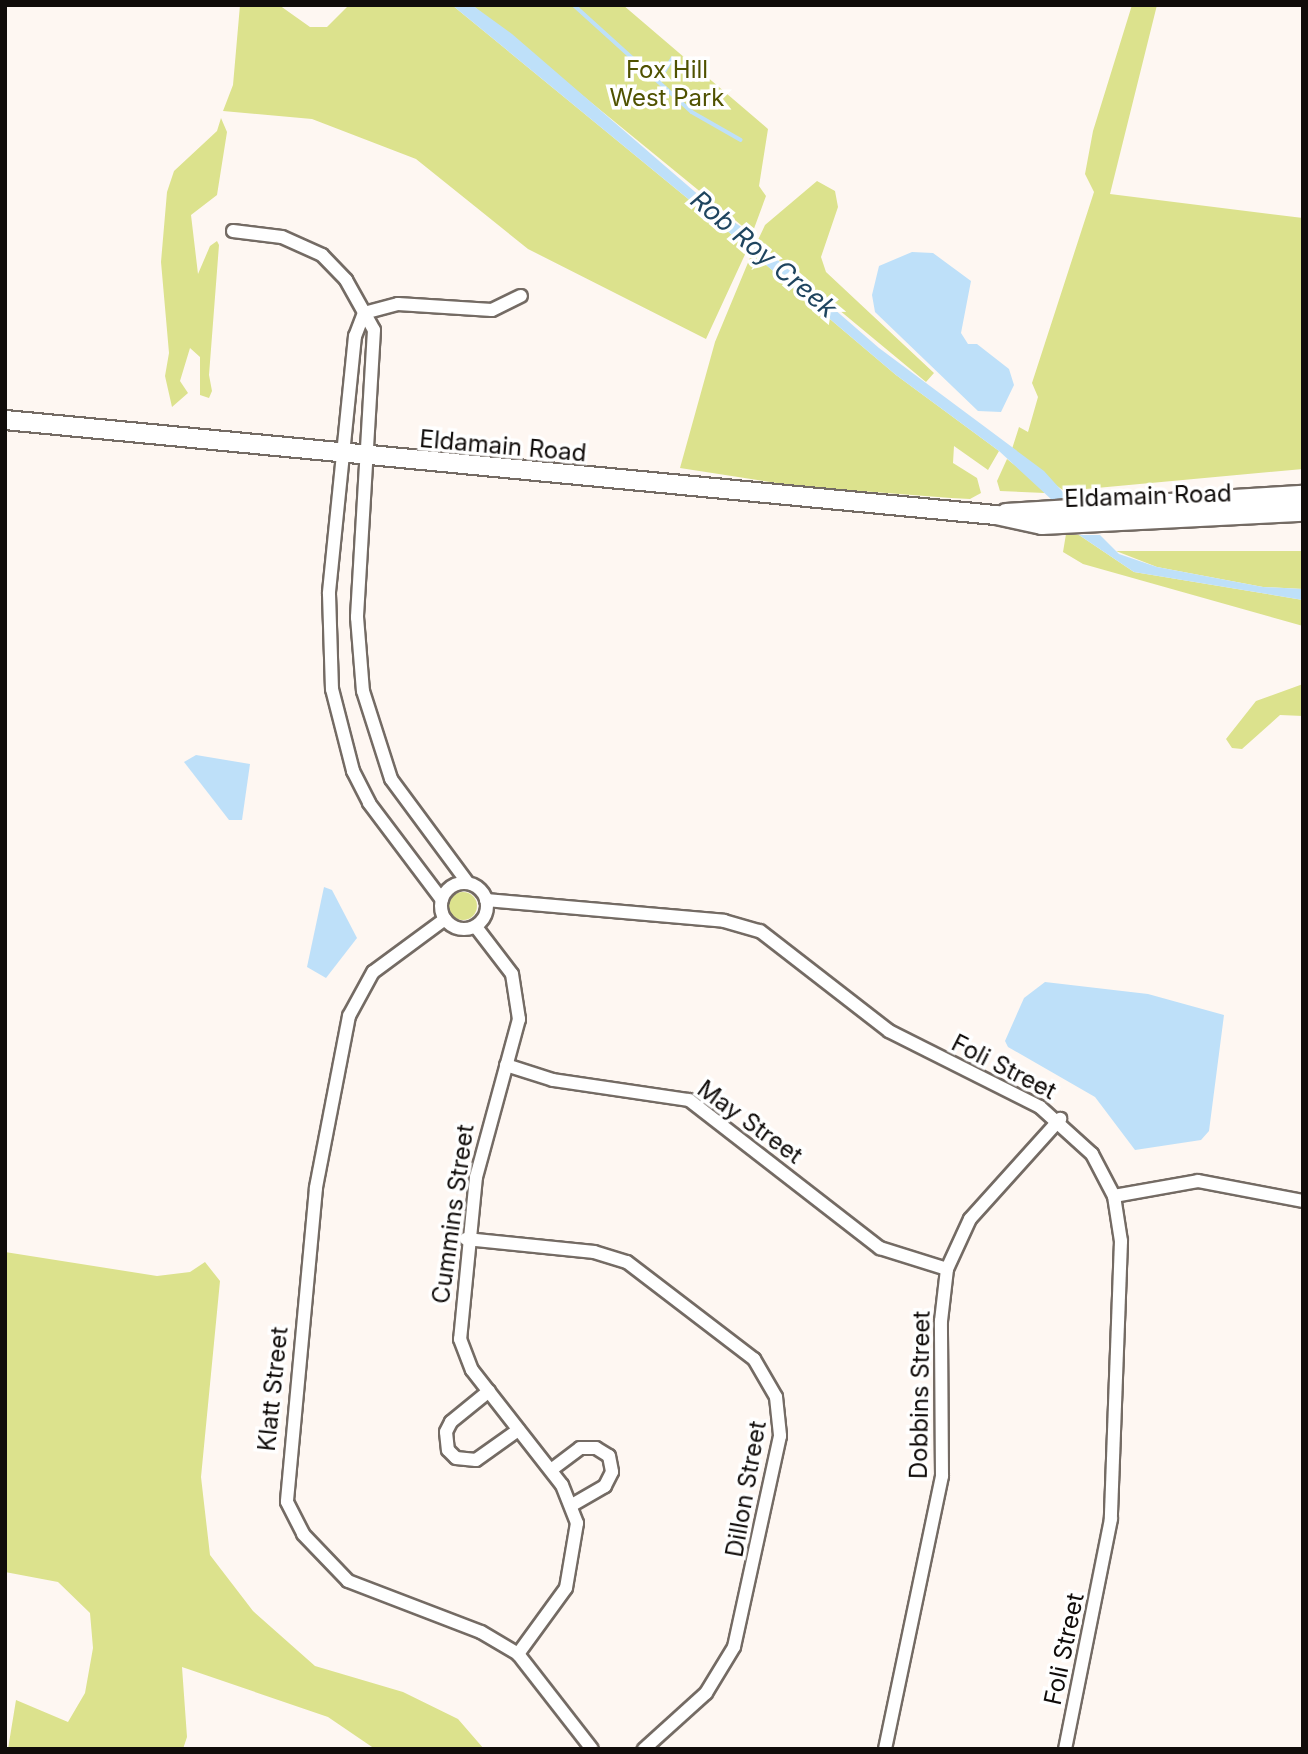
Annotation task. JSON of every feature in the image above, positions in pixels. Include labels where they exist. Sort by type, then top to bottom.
[{"type":"main road","name":"Eldamain Road","points":[[5,420],[368,458],[996,515],[1042,525],[1303,512]]},
{"type":"main road","name":"Eldamain Road","points":[[996,515],[1041,507],[1221,503],[1303,495]]},
{"type":"street","points":[[233,231],[282,237],[322,255],[364,313],[374,330],[365,426],[368,458],[357,617],[369,719],[391,779],[468,883],[486,900],[476,927],[457,928],[445,919],[442,900],[369,803],[344,741],[327,643],[355,336],[364,313]]},
{"type":"street","points":[[364,313],[398,304],[492,310],[521,296]]},
{"type":"street","points":[[442,900],[448,890],[468,883]]},
{"type":"street","name":"Foli Street","points":[[486,900],[724,921],[760,931],[910,1045],[1060,1119],[1092,1154],[1114,1196],[1121,1242],[1110,1532],[1065,1749]]},
{"type":"street","name":"Klatt Street","points":[[445,919],[373,972],[349,1016],[316,1188],[286,1497],[301,1531],[346,1580],[481,1632],[518,1654],[592,1749]]},
{"type":"street","name":"Cummins Street","points":[[476,927],[517,986],[519,1019],[483,1137],[467,1239],[460,1339],[489,1391],[551,1470],[572,1505],[577,1537],[566,1588],[518,1654]]},
{"type":"street","name":"May Street","points":[[506,1065],[549,1079],[689,1100],[880,1248],[947,1269]]},
{"type":"street","name":"Dobbins Street","points":[[885,1749],[942,1476],[940,1321],[947,1269],[970,1219],[1060,1119]]},
{"type":"street","points":[[1114,1196],[1198,1181],[1303,1201]]},
{"type":"street","name":"Dillon Street","points":[[467,1239],[619,1258],[754,1359],[774,1391],[780,1436],[734,1647],[698,1703],[644,1749]]},
{"type":"street","points":[[489,1391],[451,1422],[446,1432],[449,1450],[456,1458],[476,1460],[518,1430]]},
{"type":"street","points":[[551,1470],[580,1448],[596,1448],[609,1456],[612,1472],[605,1486],[572,1505]]},
{"type":"green space","points":[[240,5],[279,5],[310,27],[327,27],[349,5],[452,5],[748,248],[706,339],[528,249],[416,159],[312,119],[223,111],[233,85]]},
{"type":"green space","name":"Fox Hill West Park","points":[[472,5],[623,5],[768,129],[759,186],[766,196],[752,234]]},
{"type":"green space","points":[[1132,5],[1157,5],[1110,194],[1303,218],[1303,469],[1064,491],[1011,452],[1019,427],[1028,432],[1038,397],[1032,383],[1094,192],[1085,174],[1093,131]]},
{"type":"green space","points":[[221,118],[227,132],[217,195],[191,215],[198,274],[210,246],[217,241],[219,245],[209,375],[212,391],[209,398],[200,395],[200,357],[190,348],[180,381],[188,393],[172,407],[165,376],[169,353],[161,262],[167,192],[174,171],[217,131]]},
{"type":"green space","points":[[817,181],[835,191],[838,207],[821,257],[826,272],[934,373],[926,382],[757,242],[765,225]]},
{"type":"green space","points":[[752,253],[896,375],[999,451],[988,470],[954,446],[953,463],[977,478],[981,493],[970,499],[796,486],[680,468],[715,342]]},
{"type":"green space","points":[[1007,459],[1045,493],[1000,491],[997,481]]},
{"type":"green space","points":[[1066,534],[1079,535],[1134,572],[1303,600],[1303,626],[1083,564],[1063,552]]},
{"type":"green space","points":[[1116,551],[1303,551],[1303,589],[1263,587],[1157,567]]},
{"type":"green space","points":[[1303,684],[1303,716],[1280,715],[1242,749],[1232,748],[1226,739],[1256,701]]},
{"type":"green space","points":[[463,892],[473,896],[477,906],[473,916],[463,920],[453,916],[449,906],[453,896]]},
{"type":"green space","points":[[5,1252],[157,1276],[190,1272],[205,1262],[220,1281],[201,1477],[210,1555],[253,1611],[315,1666],[403,1692],[458,1719],[484,1749],[375,1749],[328,1717],[182,1667],[187,1737],[183,1749],[8,1749],[16,1700],[68,1722],[85,1693],[93,1648],[90,1613],[58,1582],[5,1572]]},
{"type":"water","points":[[452,5],[472,5],[512,34],[716,210],[752,234],[748,248]]},
{"type":"water","name":"Rob Roy Creek","points":[[757,242],[879,348],[1044,471],[1071,501],[1052,500],[999,451],[896,375],[752,253]]},
{"type":"water","points":[[912,252],[933,253],[971,281],[961,333],[968,344],[977,344],[1009,369],[1014,385],[1001,412],[978,411],[875,312],[872,295],[879,266]]},
{"type":"water","points":[[1079,535],[1100,535],[1119,554],[1157,567],[1263,587],[1303,589],[1303,600],[1134,572]]},
{"type":"water","points":[[196,755],[250,764],[242,820],[229,820],[184,762]]},
{"type":"water","points":[[324,887],[332,890],[357,938],[326,978],[307,967]]},
{"type":"water","points":[[1045,982],[1148,994],[1224,1015],[1209,1131],[1201,1140],[1135,1150],[1095,1097],[1008,1047],[1005,1041],[1024,998]]},
{"type":"waterway","points":[[574,5],[692,112],[741,140]]},
{"type":"waterway","points":[[659,80],[672,59]]}]
